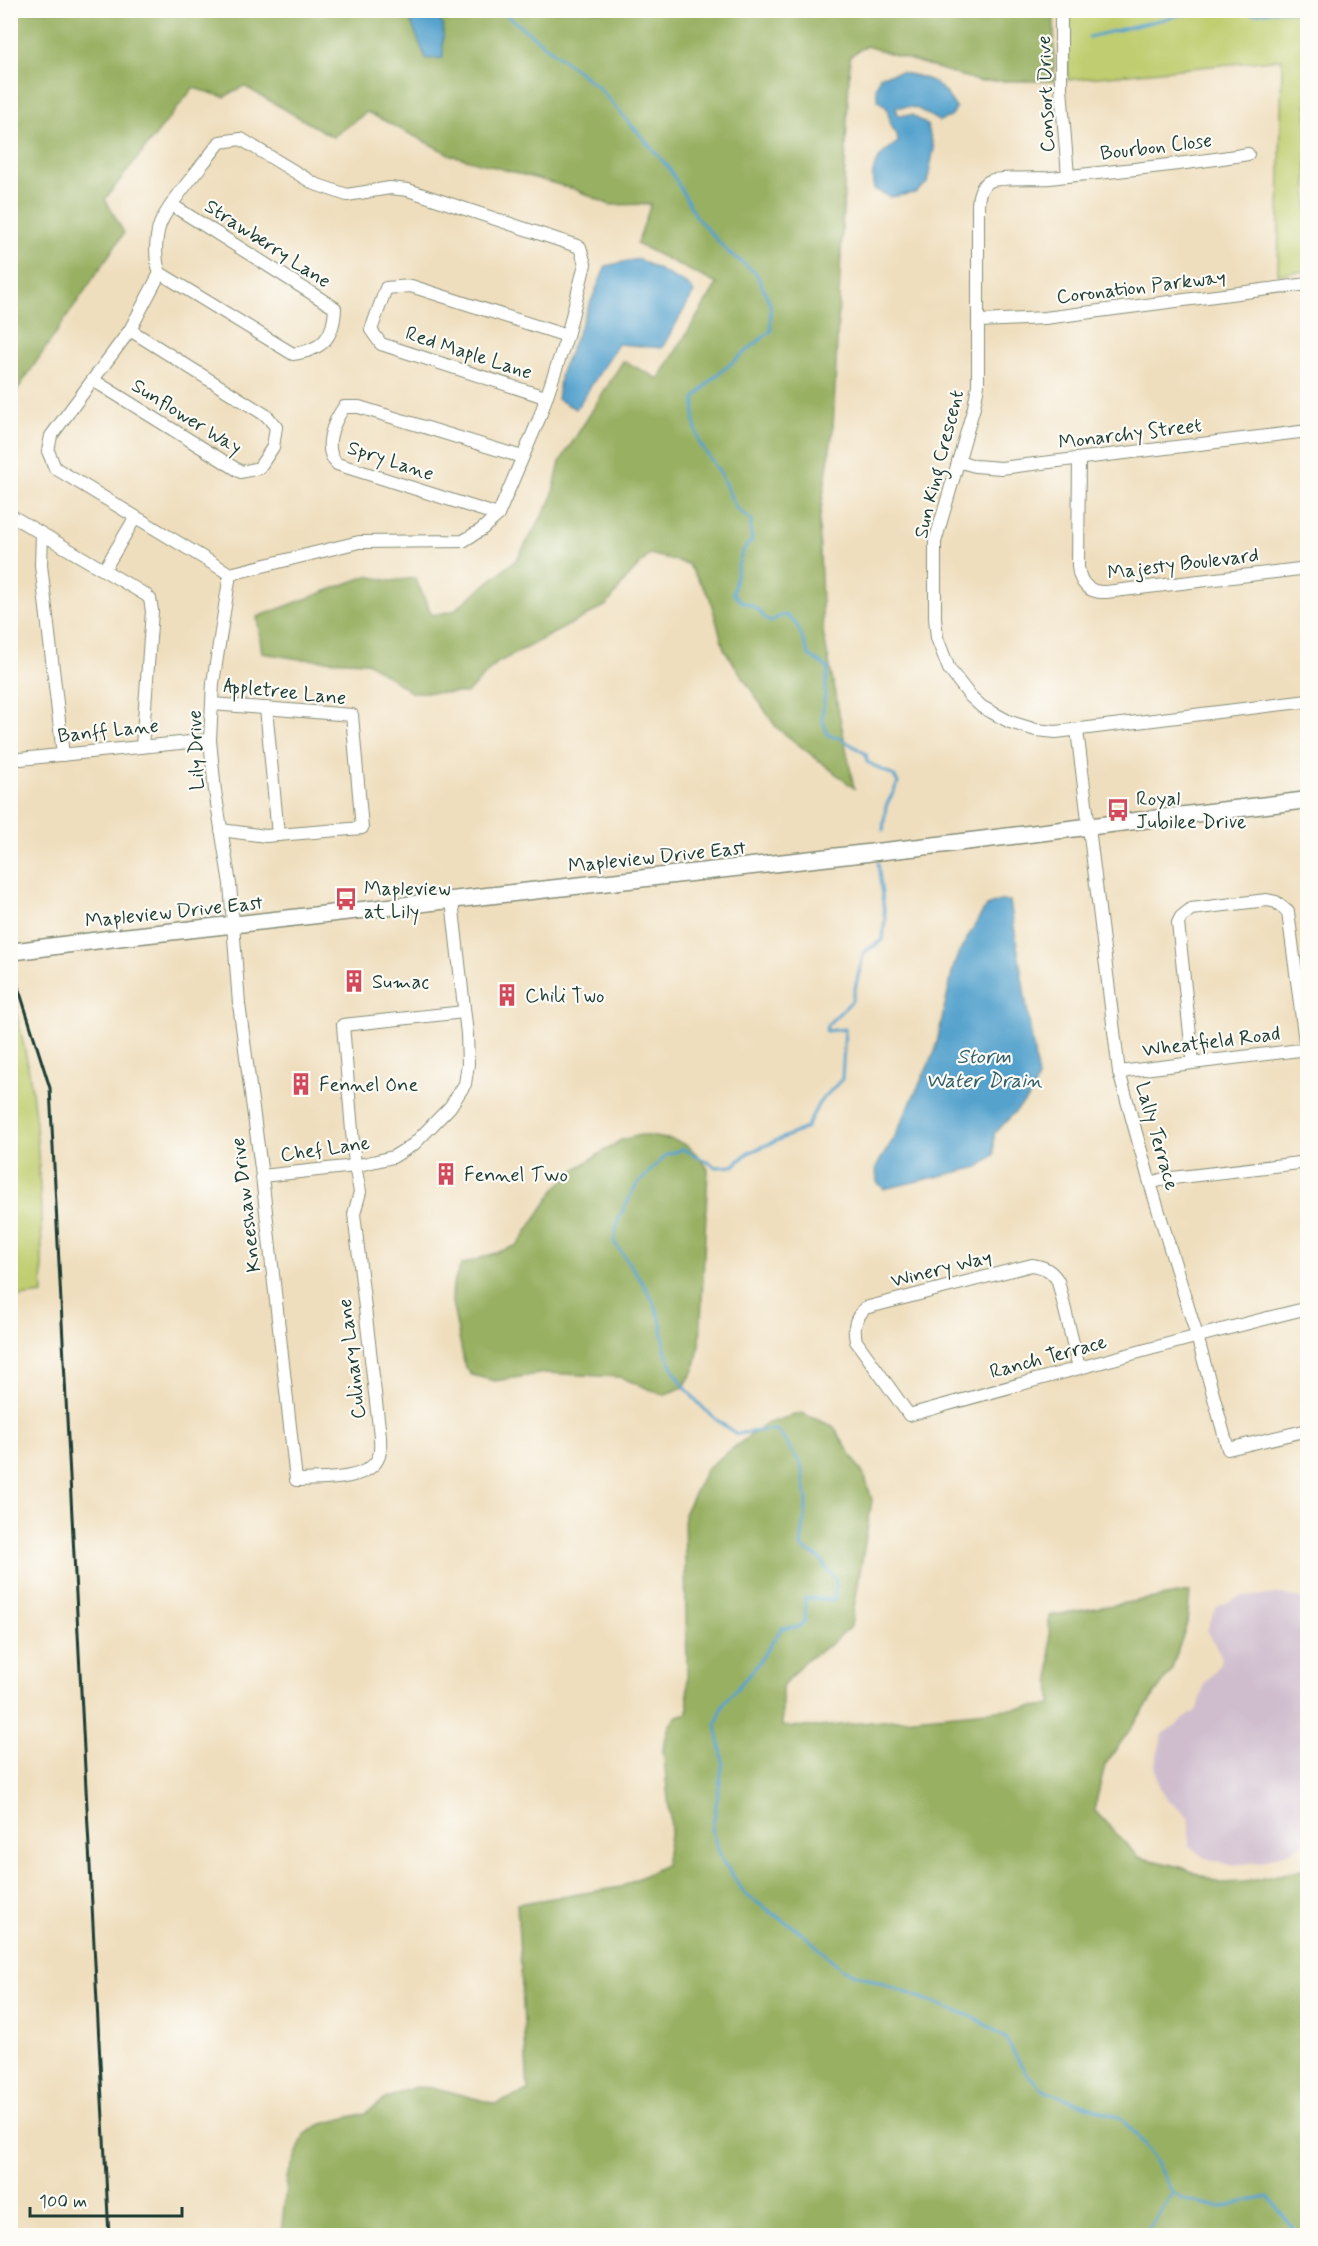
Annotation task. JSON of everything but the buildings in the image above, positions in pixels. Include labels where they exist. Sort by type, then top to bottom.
[{"type":"main road","name":"Mapleview Drive East","points":[[10,952],[1308,800]]},
{"type":"street","name":"Consort Drive","points":[[1061,10],[1061,82],[1068,176]]},
{"type":"street","points":[[241,139],[315,184],[347,195],[390,188],[408,190],[580,247],[585,264],[567,336],[539,419],[498,515],[481,530],[463,541],[358,542],[230,574],[55,468],[48,450],[51,436],[130,330],[160,273],[157,266],[157,243],[161,219],[172,205],[220,142],[241,139]]},
{"type":"street","name":"Bourbon Close","points":[[1068,176],[1248,154]]},
{"type":"street","name":"Sun King Crescent","points":[[1068,176],[1027,180],[998,179],[990,181],[980,191],[977,393],[935,542],[935,618],[942,652],[949,669],[970,696],[997,717],[1036,730],[1077,730],[1308,701]]},
{"type":"street","name":"Strawberry Lane","points":[[160,273],[293,354],[307,352],[323,344],[334,324],[335,308],[172,205]]},
{"type":"street","name":"Coronation Parkway","points":[[979,321],[1045,318],[1308,284]]},
{"type":"street","name":"Red Maple Lane","points":[[545,397],[381,344],[371,330],[386,288],[411,286],[567,336]]},
{"type":"street","name":"Sunflower Way","points":[[93,380],[241,472],[259,468],[273,447],[276,428],[267,416],[130,330]]},
{"type":"street","name":"Spry Lane","points":[[498,515],[336,464],[330,457],[329,443],[338,416],[344,407],[359,407],[522,456]]},
{"type":"street","name":"Monarchy Street","points":[[958,461],[975,466],[1001,468],[1308,431]]},
{"type":"street","name":"Majesty Boulevard","points":[[1079,459],[1079,575],[1088,589],[1096,593],[1308,568]]},
{"type":"street","points":[[10,516],[146,594],[152,604],[142,747]]},
{"type":"street","points":[[104,570],[135,518]]},
{"type":"street","points":[[42,534],[41,565],[63,755]]},
{"type":"street","name":"Lily Drive","points":[[230,574],[213,683],[210,740],[230,884],[231,926]]},
{"type":"street","name":"Appletree Lane","points":[[212,704],[352,715],[362,828],[266,836],[221,830]]},
{"type":"street","points":[[266,708],[278,835]]},
{"type":"street","points":[[1077,730],[1087,826]]},
{"type":"street","name":"Banff Lane","points":[[10,760],[210,740]]},
{"type":"street","name":"Lally Terrace","points":[[1087,826],[1119,1071],[1150,1183],[1197,1336],[1227,1449],[1308,1430]]},
{"type":"street","points":[[1193,1062],[1178,924],[1181,917],[1191,909],[1266,900],[1276,902],[1288,912],[1307,1049]]},
{"type":"street","name":"Chef Lane","points":[[262,1176],[355,1166],[393,1157],[414,1144],[450,1107],[465,1084],[468,1064],[452,901]]},
{"type":"street","name":"Kneeshaw Drive","points":[[231,926],[296,1480]]},
{"type":"street","points":[[355,1166],[343,1025],[464,1012]]},
{"type":"street","name":"Wheatfield Road","points":[[1119,1071],[1307,1049]]},
{"type":"street","points":[[1150,1183],[1164,1179],[1308,1162]]},
{"type":"street","name":"Culinary Lane","points":[[296,1480],[360,1474],[372,1467],[379,1455],[380,1436],[354,1214],[360,1192],[355,1166]]},
{"type":"street","name":"Winery Way","points":[[909,1415],[856,1341],[854,1328],[858,1316],[865,1308],[1032,1265],[1044,1266],[1053,1272],[1058,1281],[1079,1368]]},
{"type":"street","name":"Ranch Terrace","points":[[909,1415],[1308,1308]]},
{"type":"shaded area","points":[[1281,1594],[1301,1599],[1307,1604],[1307,1844],[1261,1862],[1230,1865],[1203,1857],[1189,1846],[1189,1817],[1169,1801],[1159,1786],[1155,1763],[1163,1734],[1198,1709],[1204,1685],[1220,1664],[1221,1655],[1207,1630],[1217,1607],[1240,1597]]},
{"type":"green space","points":[[11,11],[1054,11],[1054,81],[978,81],[866,46],[850,56],[833,429],[819,523],[823,632],[854,788],[776,727],[724,649],[710,598],[688,564],[650,554],[626,579],[607,605],[497,663],[467,693],[411,692],[367,662],[300,659],[262,653],[257,617],[367,576],[391,581],[415,578],[432,615],[453,611],[517,559],[551,501],[560,462],[623,361],[659,379],[717,284],[637,244],[651,204],[610,205],[574,189],[451,155],[367,112],[333,137],[244,86],[224,97],[193,88],[105,199],[124,233],[11,399]]},
{"type":"green space","points":[[1068,11],[1307,11],[1307,271],[1278,274],[1282,59],[1068,80]]},
{"type":"green space","points":[[11,998],[29,1070],[34,1107],[40,1182],[43,1294],[11,1298]]},
{"type":"green space","points":[[641,1135],[680,1142],[693,1151],[708,1169],[700,1343],[694,1370],[684,1387],[663,1395],[620,1377],[545,1373],[495,1381],[472,1375],[465,1367],[452,1302],[453,1284],[461,1265],[518,1245],[556,1188],[576,1169],[621,1140]]},
{"type":"green space","points":[[801,1413],[833,1426],[865,1477],[872,1500],[851,1626],[831,1644],[803,1662],[782,1687],[782,1726],[819,1727],[1051,1705],[1049,1616],[1190,1592],[1187,1623],[1171,1671],[1105,1765],[1094,1810],[1138,1857],[1181,1867],[1220,1883],[1245,1882],[1307,1869],[1307,2235],[281,2235],[287,2178],[304,2135],[322,2124],[366,2113],[387,2098],[415,2087],[436,2088],[496,2104],[528,2091],[517,1904],[621,1887],[665,1865],[671,1828],[663,1749],[669,1726],[677,1716],[688,1713],[684,1514],[707,1468],[765,1424]]},
{"type":"water","points":[[410,11],[433,11],[443,25],[443,58],[426,59],[411,22]]},
{"type":"water","points":[[900,72],[933,82],[939,86],[956,108],[951,117],[939,121],[915,108],[896,107],[898,115],[912,115],[927,125],[934,148],[927,183],[915,193],[890,197],[874,189],[873,174],[877,161],[898,142],[897,134],[891,126],[887,108],[878,100],[876,88],[880,76]]},
{"type":"water","points":[[638,259],[688,285],[694,292],[662,348],[618,344],[576,409],[557,399],[561,372],[606,266]]},
{"type":"water","name":"Storm Water Drain","points":[[1000,901],[1010,901],[1038,1078],[1031,1095],[994,1134],[994,1155],[979,1167],[884,1189],[877,1182],[876,1167],[893,1140],[935,1051],[958,954],[986,906]]},
{"type":"waterway","points":[[500,10],[598,87],[669,168],[697,218],[728,252],[756,273],[770,303],[771,331],[712,379],[695,398],[694,422],[700,444],[719,471],[736,508],[752,521],[750,527],[752,541],[740,557],[733,593],[771,622],[786,615],[797,625],[809,655],[828,668],[822,718],[828,735],[842,739],[866,754],[867,762],[894,776],[898,783],[886,806],[883,830]]},
{"type":"waterway","points":[[1089,37],[1201,10]]},
{"type":"waterway","points":[[1246,10],[1253,14],[1281,10]]},
{"type":"waterway","points":[[1282,10],[1308,14]]},
{"type":"waterway","points":[[878,863],[885,919],[883,940],[864,952],[852,1001],[827,1025],[826,1031],[845,1029],[842,1079],[819,1103],[806,1128],[748,1153],[733,1166],[717,1167],[683,1149],[666,1155],[635,1187],[618,1220],[614,1242],[650,1296],[661,1321],[665,1348],[671,1364],[695,1399],[715,1419],[737,1434],[771,1429],[779,1432],[801,1465],[807,1499],[801,1547],[819,1558],[836,1581],[834,1600],[805,1598],[805,1621],[798,1627],[782,1628],[754,1669],[724,1703],[716,1725],[723,1761],[712,1831],[722,1860],[746,1895],[802,1933],[842,1969],[976,2018],[1005,2038],[1026,2073],[1045,2091],[1121,2118],[1148,2149],[1173,2193],[1185,2200],[1219,2207],[1269,2197],[1299,2236]]},
{"type":"waterway","points":[[1141,2236],[1148,2230],[1173,2193]]},
{"type":"railway","points":[[10,961],[50,1088],[109,2236]]},
{"type":"place","name":"Royal Jubilee Drive","points":[[1118,810]]},
{"type":"place","name":"Mapleview at Lily","points":[[346,899]]},
{"type":"place","name":"Sumac","points":[[354,981]]},
{"type":"place","name":"Chili Two","points":[[507,995]]},
{"type":"place","name":"Fennel One","points":[[301,1084]]},
{"type":"place","name":"Fennel Two","points":[[446,1174]]}]
